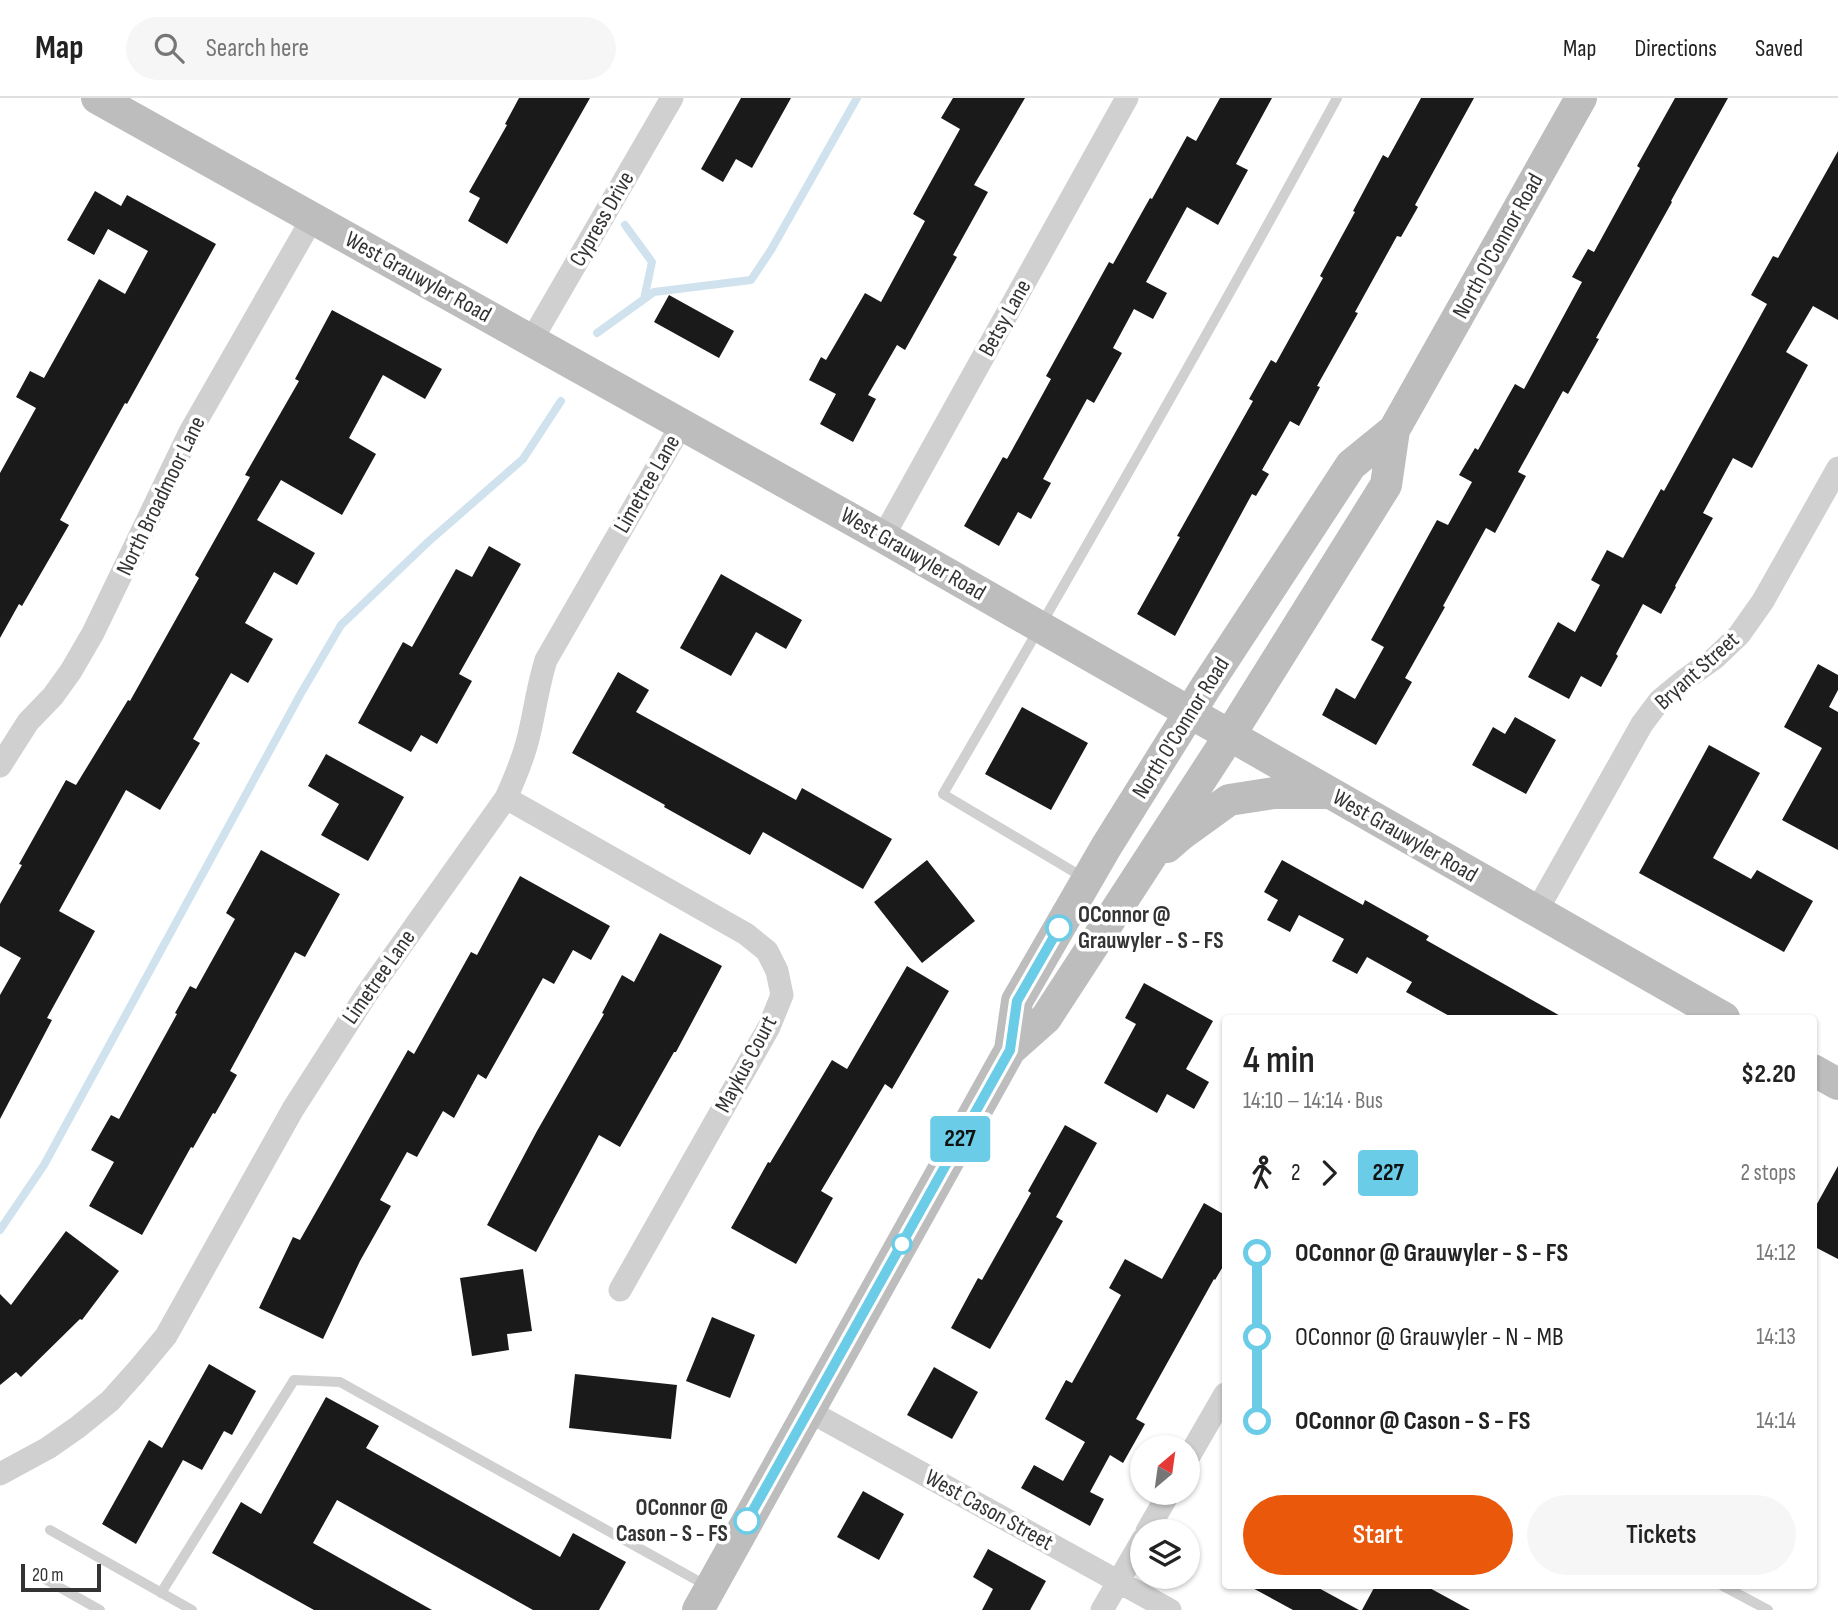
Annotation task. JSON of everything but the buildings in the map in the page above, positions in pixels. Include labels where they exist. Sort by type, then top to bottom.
[{"type":"main road","name":"West Grauwyler Road","points":[[97,98],[883,537],[1719,1015]]},
{"type":"main road","name":"North O'Connor Road","points":[[704,1599],[1010,1050],[1046,1018],[1230,736],[1386,485],[1394,430],[1581,98]]},
{"type":"main road","name":"North O'Connor Road","points":[[1010,1050],[1017,1001],[1190,712],[1351,465],[1394,430]]},
{"type":"main road","points":[[1143,868],[1182,834],[1229,800],[1274,793],[1329,793]]},
{"type":"main road","points":[[1817,1072],[1838,1084]]},
{"type":"street","name":"Cypress Drive","points":[[531,341],[672,98]]},
{"type":"street","name":"Betsy Lane","points":[[883,537],[1128,98]]},
{"type":"street","name":"North Broadmoor Lane","points":[[0,766],[29,722],[71,671],[93,633],[190,432],[312,219]]},
{"type":"street","name":"Limetree Lane","points":[[0,1474],[48,1448],[110,1401],[166,1336],[293,1109],[366,995],[506,798],[528,738],[546,660],[682,424]]},
{"type":"street","name":"Bryant Street","points":[[1536,912],[1642,724],[1660,700],[1715,658],[1739,635],[1763,601],[1838,468]]},
{"type":"street","name":"Maykus Court","points":[[506,798],[746,934],[767,951],[777,971],[782,995],[769,1027],[620,1290]]},
{"type":"street","points":[[1200,1437],[1222,1399]]},
{"type":"street","name":"West Cason Street","points":[[809,1412],[1170,1610]]},
{"type":"street","points":[[1102,1610],[1130,1562]]},
{"type":"lane","points":[[1087,880],[943,794],[1040,627],[1337,98]]},
{"type":"lane","points":[[161,1593],[294,1380],[340,1382],[704,1599]]},
{"type":"lane","points":[[50,1530],[192,1610]]},
{"type":"lane","points":[[43,1578],[100,1610]]},
{"type":"lane","points":[[1729,1589],[1768,1610]]},
{"type":"waterway","points":[[597,333],[654,292],[751,280],[771,250],[857,98]]},
{"type":"waterway","points":[[625,225],[652,262],[644,299]]},
{"type":"waterway","points":[[0,1230],[44,1165],[300,695],[341,625],[428,542],[523,459],[561,401]]},
{"type":"bus line","name":"227","points":[[747,1521],[1010,1050],[1017,1001],[1059,928]]},
{"type":"place","name":"OConnor @ Grauwyler - S - FS","points":[[1059,928]]},
{"type":"place","name":"OConnor @ Cason - S - FS","points":[[747,1521]]}]
